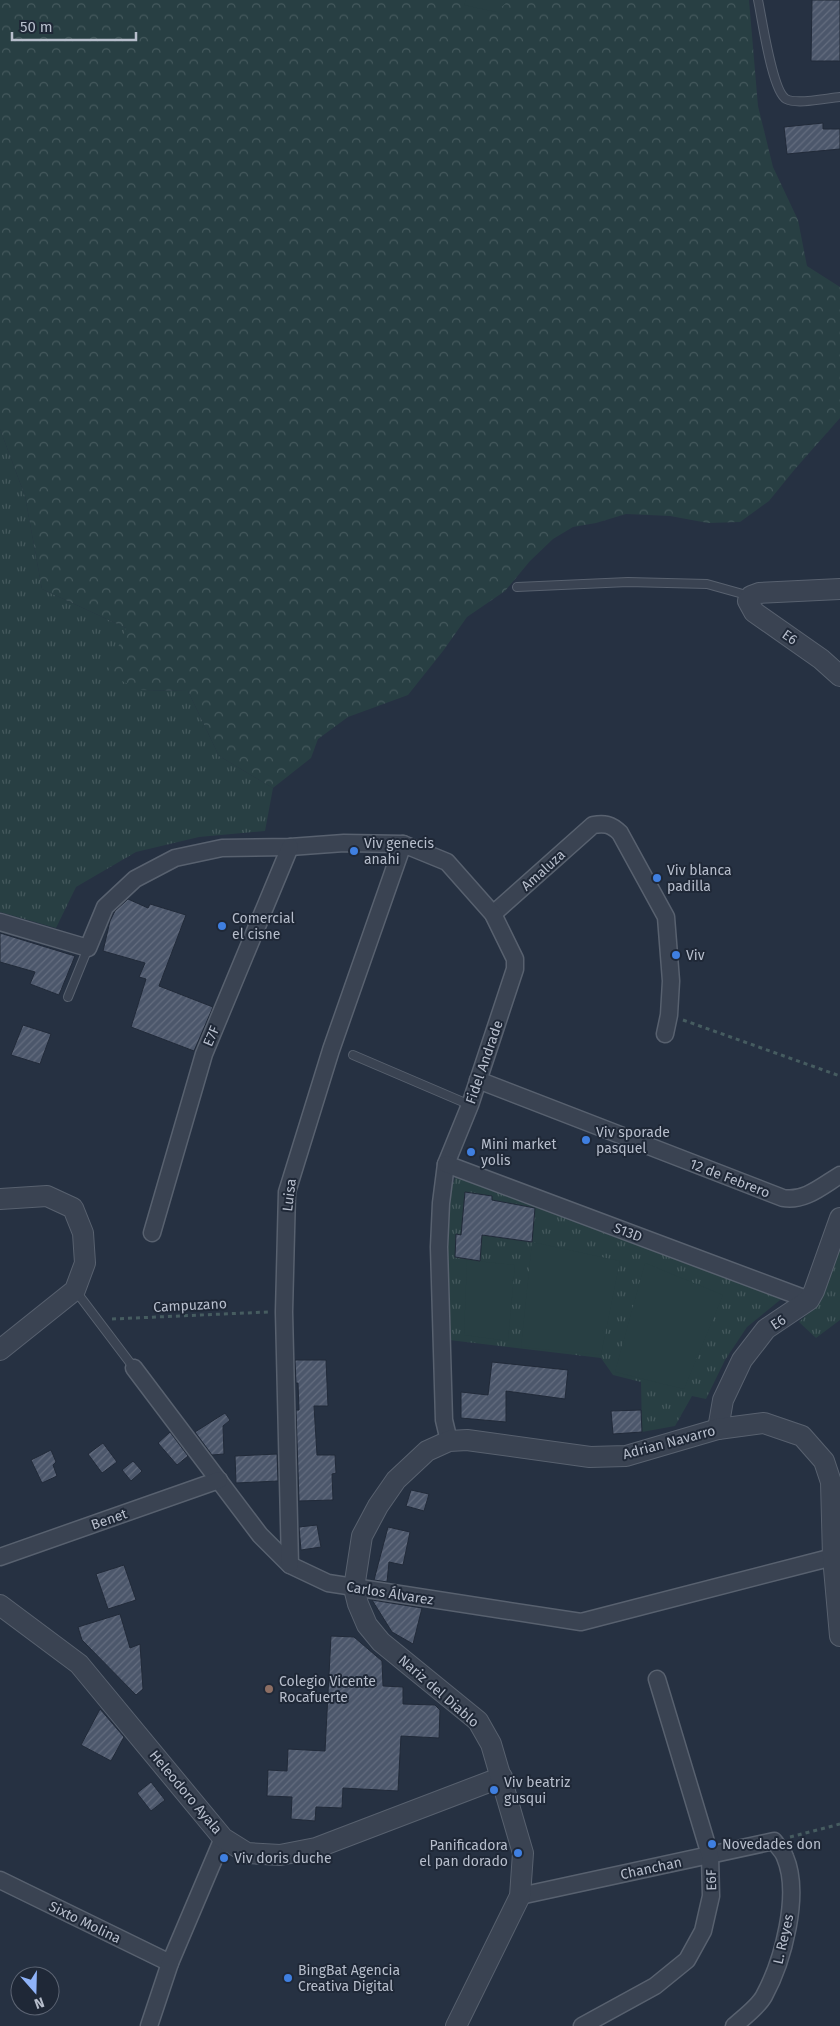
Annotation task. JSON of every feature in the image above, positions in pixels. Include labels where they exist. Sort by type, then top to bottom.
[{"type":"street","points":[[751,596],[759,593],[789,590],[840,589]]},
{"type":"street","name":"E6","points":[[751,596],[748,601],[754,612],[821,659],[840,676]]},
{"type":"street","name":"Amaluza","points":[[493,914],[592,825],[603,823],[613,826],[620,833],[666,917],[670,1015]]},
{"type":"street","name":"Fidel Andrade","points":[[88,948],[105,907],[134,879],[175,858],[222,848],[290,847],[344,843],[403,844],[447,862],[493,914],[516,964],[470,1105],[446,1164],[441,1203],[439,1247],[444,1420],[449,1441]]},
{"type":"street","name":"Luisa","points":[[290,1565],[284,1312],[288,1183],[331,1050],[403,844]]},
{"type":"street","name":"E7F","points":[[152,1233],[204,1054],[290,847]]},
{"type":"street","points":[[0,922],[88,948]]},
{"type":"street","points":[[665,1034],[670,1015]]},
{"type":"street","name":"12 de Febrero","points":[[478,1080],[783,1198],[792,1200],[802,1198],[840,1175]]},
{"type":"street","name":"S13D","points":[[446,1164],[809,1300]]},
{"type":"street","points":[[0,1199],[47,1196],[73,1208],[83,1233],[85,1263],[75,1290],[0,1350]]},
{"type":"street","points":[[809,1300],[840,1218]]},
{"type":"street","name":"E6","points":[[718,1429],[723,1400],[742,1360],[766,1329],[809,1300]]},
{"type":"street","name":"Carlos Álvarez","points":[[134,1368],[260,1535],[290,1565],[328,1583],[581,1622],[833,1557]]},
{"type":"street","name":"Adrian Navarro","points":[[354,1588],[362,1536],[378,1506],[396,1480],[428,1452],[449,1441],[467,1440],[590,1456],[626,1456],[718,1429],[764,1423],[802,1436],[824,1461],[831,1482],[833,1557],[840,1636]]},
{"type":"street","name":"Benet","points":[[0,1557],[219,1480]]},
{"type":"street","name":"Nariz del Diablo","points":[[354,1588],[367,1626],[382,1642],[478,1721],[492,1744],[523,1853],[520,1896],[456,2026]]},
{"type":"street","name":"Heleodoro Ayala","points":[[0,1605],[79,1664],[223,1838],[248,1853],[280,1856],[316,1848],[502,1777]]},
{"type":"street","name":"E6F","points":[[582,2026],[655,1986],[687,1960],[703,1931],[711,1896],[710,1855],[657,1679]]},
{"type":"street","points":[[149,2026],[170,1964],[223,1838]]},
{"type":"street","name":"Chanchan","points":[[520,1896],[774,1841]]},
{"type":"street","name":"L. Reyes","points":[[734,2026],[764,1997],[778,1964],[791,1909],[790,1878],[785,1856],[774,1841]]},
{"type":"street","name":"Sixto Molina","points":[[0,1880],[170,1964]]},
{"type":"lane","points":[[758,0],[773,74],[780,92],[786,99],[795,101],[840,97]]},
{"type":"lane","points":[[517,588],[628,582],[707,584],[751,596]]},
{"type":"lane","points":[[68,997],[88,948]]},
{"type":"lane","points":[[353,1055],[470,1105]]},
{"type":"lane","name":"Carlos Álvarez","points":[[75,1290],[134,1368]]},
{"type":"path","points":[[670,1015],[840,1076]]},
{"type":"path","name":"Campuzano","points":[[98,1320],[284,1312]]},
{"type":"path","points":[[774,1841],[840,1824]]},
{"type":"green space","points":[[0,0],[749,0],[758,106],[773,167],[798,220],[807,266],[840,287],[840,418],[769,501],[740,522],[708,523],[670,516],[626,514],[596,523],[573,527],[553,539],[530,561],[505,591],[467,617],[408,695],[348,717],[318,739],[311,758],[273,788],[219,756],[188,691],[141,690],[107,674],[126,628],[42,589],[25,496],[0,429]]},
{"type":"green space","points":[[466,0],[509,0],[496,12],[464,5]]},
{"type":"green space","points":[[0,429],[25,496],[42,589],[126,628],[141,690],[188,691],[219,756],[273,788],[265,831],[199,837],[136,852],[76,887],[56,928],[0,912]]},
{"type":"green space","points":[[457,1174],[785,1296],[747,1327],[725,1360],[706,1399],[692,1396],[675,1426],[642,1432],[641,1382],[613,1375],[601,1358],[449,1340],[446,1200]]},
{"type":"green space","points":[[532,1242],[620,1261],[601,1355],[521,1347]]},
{"type":"green space","points":[[840,1242],[840,1320],[816,1338],[799,1322],[815,1307]]},
{"type":"green space","points":[[467,1260],[515,1265],[508,1341],[464,1335]]},
{"type":"green space","points":[[645,1263],[723,1295],[684,1389],[615,1372]]},
{"type":"building","points":[[812,0],[840,0],[840,61],[811,61]]},
{"type":"building","points":[[823,123],[823,129],[840,129],[840,149],[787,154],[784,127]]},
{"type":"building","points":[[128,899],[148,908],[150,904],[186,915],[159,986],[213,1007],[194,1051],[131,1027],[146,979],[139,977],[145,963],[103,951],[110,921],[115,911]]},
{"type":"building","points":[[0,933],[75,956],[59,995],[30,984],[35,972],[0,962]]},
{"type":"building","points":[[23,1025],[51,1034],[40,1064],[11,1055]]},
{"type":"building","points":[[465,1192],[492,1196],[492,1200],[535,1208],[532,1242],[482,1235],[480,1261],[455,1257],[456,1234],[461,1235]]},
{"type":"building","points":[[295,1360],[326,1360],[328,1406],[314,1406],[317,1455],[335,1455],[336,1473],[332,1474],[333,1500],[299,1501],[296,1410],[299,1410]]},
{"type":"building","points":[[492,1362],[568,1370],[565,1399],[506,1391],[506,1422],[461,1418],[461,1392],[488,1395]]},
{"type":"building","points":[[641,1410],[642,1432],[613,1434],[611,1411]]},
{"type":"building","points":[[225,1413],[230,1420],[223,1426],[224,1454],[212,1455],[195,1432]]},
{"type":"building","points":[[170,1432],[188,1456],[177,1465],[158,1443]]},
{"type":"building","points":[[103,1443],[117,1462],[102,1473],[88,1454]]},
{"type":"building","points":[[51,1450],[56,1462],[53,1465],[57,1476],[42,1483],[31,1460]]},
{"type":"building","points":[[277,1454],[278,1481],[236,1483],[235,1456]]},
{"type":"building","points":[[133,1461],[142,1471],[131,1481],[122,1470]]},
{"type":"building","points":[[411,1490],[429,1494],[424,1511],[406,1506]]},
{"type":"building","points":[[317,1525],[321,1547],[301,1550],[299,1527]]},
{"type":"building","points":[[388,1527],[410,1532],[403,1565],[389,1562],[387,1582],[374,1580]]},
{"type":"building","points":[[124,1565],[136,1600],[108,1609],[96,1574]]},
{"type":"building","points":[[372,1600],[422,1608],[413,1644],[392,1632]]},
{"type":"building","points":[[120,1614],[130,1648],[140,1644],[143,1689],[136,1695],[82,1640],[78,1627]]},
{"type":"building","points":[[331,1636],[354,1637],[382,1661],[383,1686],[403,1687],[403,1704],[435,1705],[440,1710],[439,1738],[401,1736],[398,1791],[343,1788],[342,1808],[316,1807],[315,1821],[291,1819],[292,1797],[267,1796],[268,1770],[287,1771],[288,1749],[325,1751]]},
{"type":"building","points":[[100,1709],[124,1737],[111,1761],[81,1745]]},
{"type":"building","points":[[151,1782],[165,1800],[151,1811],[137,1793]]},
{"type":"place","name":"Viv genecis anahi","points":[[354,851]]},
{"type":"place","name":"Viv blanca padilla","points":[[657,878]]},
{"type":"place","name":"Comercial el cisne","points":[[222,926]]},
{"type":"place","name":"Viv","points":[[676,955]]},
{"type":"place","name":"Viv sporade pasquel","points":[[586,1140]]},
{"type":"place","name":"Mini market yolis","points":[[471,1152]]},
{"type":"place","name":"Colegio Vicente Rocafuerte","points":[[269,1689]]},
{"type":"place","name":"Viv beatriz gusqui","points":[[494,1790]]},
{"type":"place","name":"Novedades don","points":[[712,1844]]},
{"type":"place","name":"Panificadora el pan dorado","points":[[518,1853]]},
{"type":"place","name":"Viv doris duche","points":[[224,1858]]},
{"type":"place","name":"BingBat Agencia Creativa Digital","points":[[288,1978]]}]
